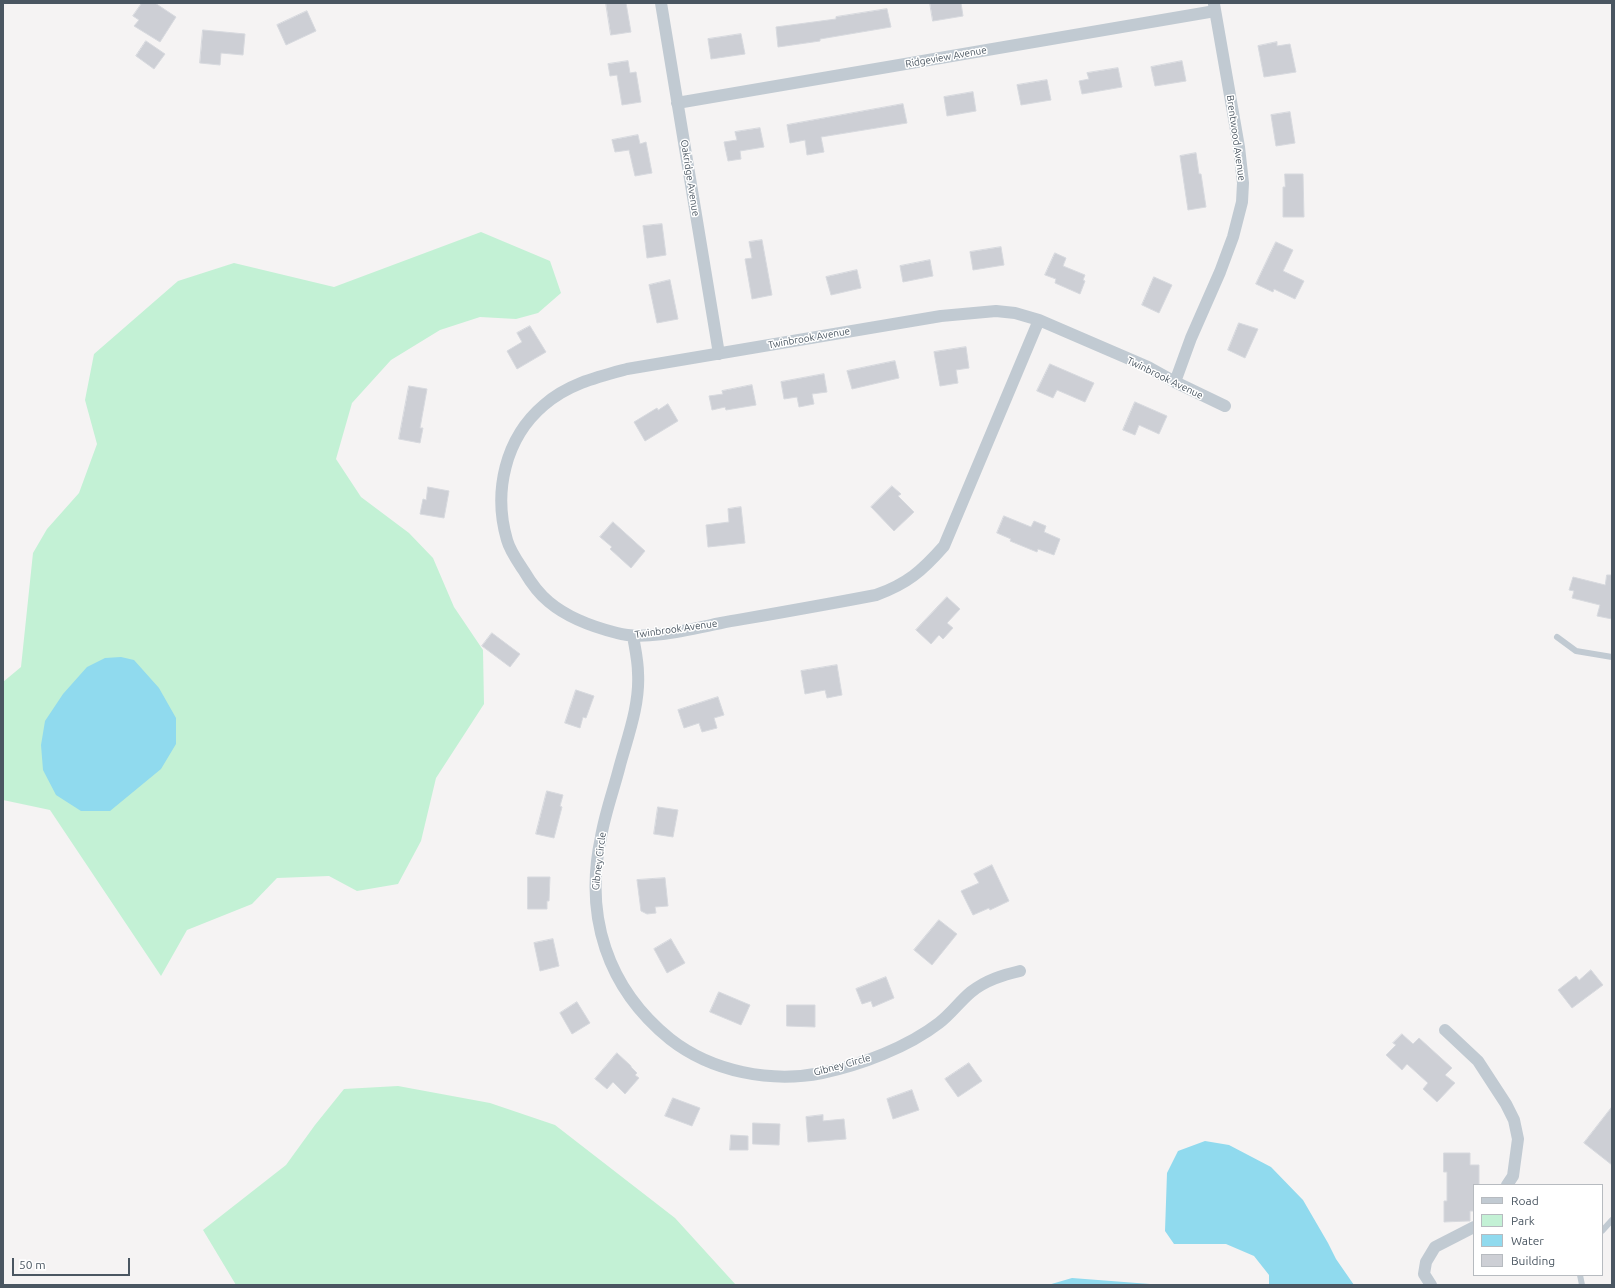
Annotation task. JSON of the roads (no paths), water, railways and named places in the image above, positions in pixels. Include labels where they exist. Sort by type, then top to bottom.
[{"type":"street","name":"Oakridge Avenue","points":[[661,3],[719,354]]},
{"type":"street","name":"Ridgeview Avenue","points":[[677,103],[1214,7]]},
{"type":"street","name":"Brentwood Avenue","points":[[1175,382],[1190,338],[1220,272],[1233,237],[1242,202],[1243,183],[1239,147],[1214,7]]},
{"type":"street","name":"Twinbrook Avenue","points":[[1039,320],[944,546],[922,569],[894,589],[876,595],[678,631],[633,636],[617,633],[582,622],[549,602],[536,589],[515,557],[507,540],[501,503],[505,466],[520,432],[531,418],[558,394],[592,378],[627,369],[941,316],[996,311],[1015,313],[1039,320],[1148,367],[1225,406]]},
{"type":"street","name":"Gibney Circle","points":[[633,636],[639,674],[637,695],[633,717],[601,837],[595,890],[598,920],[605,950],[617,978],[634,1003],[654,1026],[678,1045],[704,1059],[732,1070],[762,1076],[792,1076],[822,1073],[858,1063],[893,1050],[920,1036],[940,1022],[971,992],[1000,976],[1020,971]]},
{"type":"street","points":[[1445,1030],[1478,1061],[1506,1104],[1514,1120],[1518,1139],[1513,1176],[1508,1184]]},
{"type":"street","points":[[1431,1285],[1424,1274],[1426,1262],[1436,1247],[1473,1228]]},
{"type":"lane","points":[[1557,637],[1576,651],[1612,657]]},
{"type":"lane","points":[[1603,1230],[1612,1220]]},
{"type":"water","points":[[121,657],[134,660],[159,688],[176,718],[176,744],[161,769],[110,811],[81,811],[56,795],[43,770],[41,745],[45,721],[63,694],[87,667],[105,658]]},
{"type":"water","points":[[1205,1141],[1229,1145],[1271,1167],[1303,1200],[1336,1259],[1354,1285],[1269,1285],[1269,1275],[1254,1256],[1226,1244],[1174,1244],[1165,1231],[1167,1173],[1178,1151]]},
{"type":"water","points":[[1072,1278],[1150,1284],[1152,1285],[1048,1285]]}]
